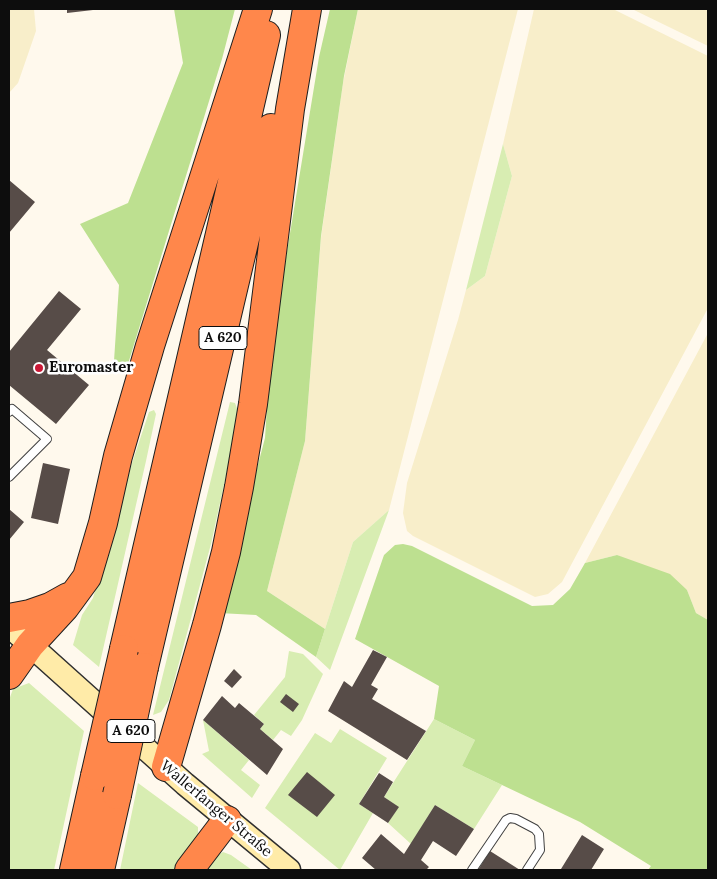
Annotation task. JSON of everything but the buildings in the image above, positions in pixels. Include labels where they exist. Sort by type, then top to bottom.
[{"type":"highway","points":[[9,675],[30,645],[65,607],[86,577],[92,562],[118,456],[150,346],[258,9]]},
{"type":"highway","name":"A 620","points":[[74,870],[272,9]]},
{"type":"highway","name":"A 620","points":[[100,870],[144,667],[300,9]]},
{"type":"highway","points":[[166,767],[226,552],[239,486],[258,368],[281,174],[307,9]]},
{"type":"highway","points":[[9,618],[30,614],[50,607],[76,592]]},
{"type":"highway","points":[[189,870],[227,820]]},
{"type":"main road","name":"Wallerfanger Straße","points":[[9,626],[166,767],[289,870]]},
{"type":"lane","points":[[9,412],[12,409],[47,439],[9,478]]},
{"type":"lane","points":[[472,870],[506,820],[510,818],[516,819],[535,829],[538,834],[540,850],[527,870]]},
{"type":"shaded area","points":[[9,9],[34,9],[36,31],[18,83],[9,93]]},
{"type":"shaded area","points":[[358,9],[518,9],[389,510],[353,542],[325,629],[267,591],[305,441],[321,238],[343,83]]},
{"type":"shaded area","points":[[534,9],[613,9],[708,56],[708,308],[562,582],[548,594],[535,597],[413,536],[407,531],[403,513],[407,483],[466,290],[485,276],[512,176],[503,144]]},
{"type":"shaded area","points":[[632,9],[708,9],[708,46]]},
{"type":"shaded area","points":[[708,333],[708,620],[696,613],[687,590],[617,555],[585,563]]},
{"type":"green space","points":[[174,9],[235,9],[222,59],[128,364],[114,361],[119,285],[80,224],[128,203],[183,63]]},
{"type":"green space","points":[[330,9],[358,9],[344,76],[321,236],[305,441],[267,591],[325,629],[316,657],[256,615],[219,613],[265,438],[268,391],[281,288],[319,57]]},
{"type":"green space","points":[[503,144],[512,176],[485,276],[466,290]]},
{"type":"green space","points":[[230,402],[235,403],[238,411],[236,430],[211,544],[169,700],[161,712],[153,715]]},
{"type":"green space","points":[[154,410],[156,414],[146,461],[99,667],[73,645],[82,615],[93,598],[132,463],[149,412]]},
{"type":"green space","points":[[389,510],[330,670],[316,657],[353,542]]},
{"type":"green space","points":[[395,545],[412,546],[532,606],[553,605],[570,589],[585,563],[617,555],[670,574],[687,590],[696,613],[708,620],[708,870],[648,870],[651,866],[580,822],[462,766],[475,740],[434,719],[439,686],[355,639],[384,555]]},
{"type":"green space","points":[[289,651],[303,654],[323,674],[302,720],[291,736],[281,730],[273,740],[260,729],[264,724],[254,715],[285,677]]},
{"type":"green space","points":[[29,683],[84,731],[54,870],[9,870],[9,700],[13,689]]},
{"type":"green space","points":[[434,719],[475,740],[462,766],[502,785],[474,829],[435,805],[411,844],[388,823],[398,807],[384,797]]},
{"type":"green space","points":[[203,720],[249,760],[241,770],[260,785],[252,798],[202,754],[209,751]]},
{"type":"green space","points":[[340,729],[387,758],[359,804],[373,813],[340,870],[265,808],[315,733],[331,743]]},
{"type":"green space","points":[[138,783],[198,827],[198,838],[179,870],[120,870]]},
{"type":"green space","points":[[223,852],[231,855],[252,870],[205,870],[215,857]]},
{"type":"place","name":"Euromaster","points":[[39,368]]}]
